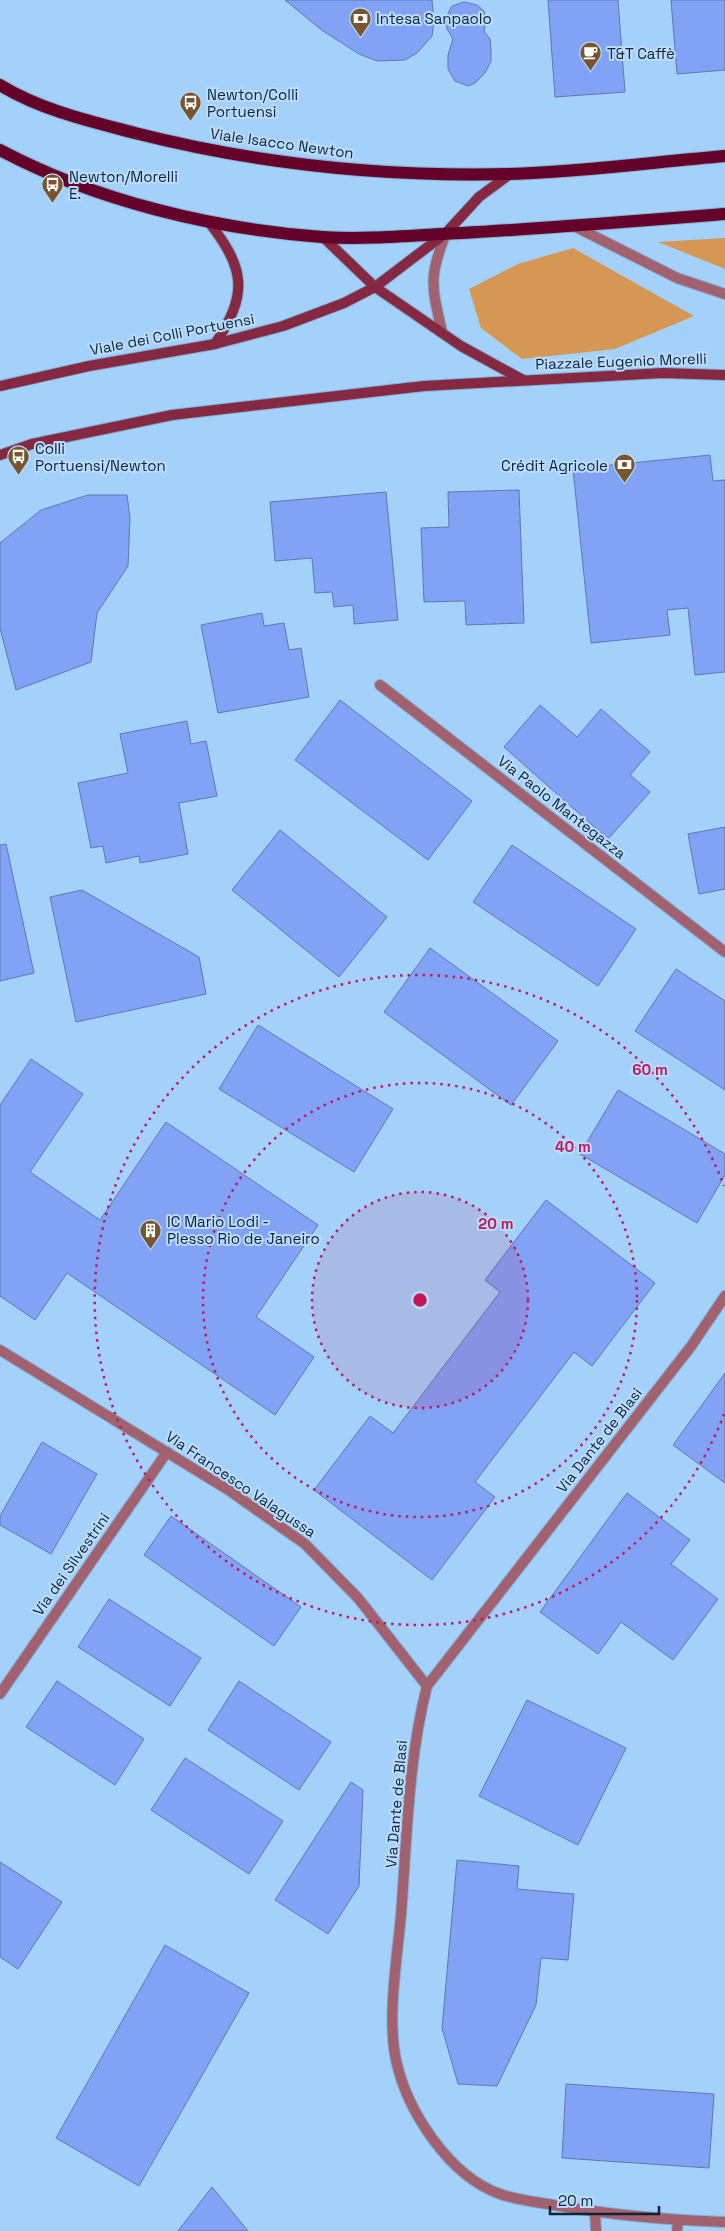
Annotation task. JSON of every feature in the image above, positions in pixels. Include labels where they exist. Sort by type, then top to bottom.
[{"type":"main road","name":"Viale Isacco Newton","points":[[0,85],[66,114],[155,138],[232,154],[348,170],[510,174]]},
{"type":"main road","points":[[0,150],[78,185],[208,221],[250,229],[323,237],[574,226],[725,214]]},
{"type":"main road","points":[[510,174],[725,156]]},
{"type":"street","name":"Viale dei Colli Portuensi","points":[[0,386],[89,366],[216,344],[291,323],[344,302],[375,287],[446,233],[479,197],[510,174]]},
{"type":"street","points":[[208,221],[225,243],[239,276],[238,292],[233,310],[227,326],[216,344]]},
{"type":"street","points":[[574,226],[677,278],[725,294]]},
{"type":"street","points":[[442,332],[432,282],[438,254],[446,233]]},
{"type":"street","name":"Piazzale Eugenio Morelli","points":[[323,237],[375,287],[461,346],[524,381],[663,373],[725,375]]},
{"type":"street","points":[[0,454],[32,444],[172,415],[424,386],[524,381]]},
{"type":"street","name":"Via Paolo Mantegazza","points":[[380,685],[725,952]]},
{"type":"street","name":"Via Dante de Blasi","points":[[725,1296],[692,1345],[428,1686],[417,1732],[411,1784],[394,1995],[393,2039],[402,2080],[417,2116],[442,2150],[484,2187],[517,2199],[595,2212],[678,2220],[725,2222]]},
{"type":"street","name":"Via Francesco Valagussa","points":[[0,1350],[167,1452],[275,1522],[322,1558],[358,1598],[428,1686]]},
{"type":"street","name":"Via dei Silvestrini","points":[[0,1694],[167,1452]]},
{"type":"street","points":[[595,2212],[596,2231]]},
{"type":"street","points":[[677,2231],[678,2220]]},
{"type":"shaded area","points":[[725,238],[725,269],[658,242]]},
{"type":"shaded area","points":[[573,248],[694,316],[615,349],[522,359],[481,328],[469,289],[518,264]]},
{"type":"building","points":[[285,0],[432,0],[434,21],[432,36],[417,53],[405,60],[377,61],[359,54],[323,31]]},
{"type":"building","points":[[548,0],[618,0],[625,92],[555,97]]},
{"type":"building","points":[[671,0],[725,0],[725,70],[677,74]]},
{"type":"building","points":[[464,2],[477,5],[484,11],[486,21],[484,31],[490,39],[491,51],[491,61],[485,73],[475,83],[468,86],[455,81],[448,69],[448,55],[453,39],[447,29],[446,17],[452,6]]},
{"type":"building","points":[[710,455],[713,481],[725,480],[725,672],[695,675],[688,608],[667,610],[670,635],[591,643],[573,469]]},
{"type":"building","points":[[519,490],[524,623],[466,625],[465,601],[424,602],[421,528],[449,527],[448,492]]},
{"type":"building","points":[[386,492],[398,620],[354,624],[353,605],[334,607],[332,592],[315,593],[312,558],[275,561],[270,502]]},
{"type":"building","points":[[88,495],[127,495],[130,518],[128,566],[97,613],[91,662],[16,690],[0,628],[0,543],[41,510]]},
{"type":"building","points":[[262,613],[264,626],[284,623],[289,650],[301,648],[309,697],[218,713],[201,625]]},
{"type":"building","points":[[340,700],[472,801],[428,860],[295,760]]},
{"type":"building","points":[[540,705],[577,737],[601,709],[650,752],[630,775],[650,792],[608,839],[504,747]]},
{"type":"building","points":[[187,721],[191,744],[206,741],[217,796],[179,803],[188,854],[140,863],[139,856],[106,863],[103,846],[91,848],[78,783],[128,773],[120,734]]},
{"type":"building","points":[[725,827],[725,889],[699,894],[688,834]]},
{"type":"building","points":[[280,830],[387,917],[339,977],[232,890]]},
{"type":"building","points":[[6,844],[34,973],[0,981],[0,845]]},
{"type":"building","points":[[512,845],[636,929],[598,986],[473,902]]},
{"type":"building","points":[[82,890],[199,957],[206,994],[76,1022],[50,897]]},
{"type":"building","points":[[430,948],[558,1041],[511,1105],[384,1012]]},
{"type":"building","points":[[676,969],[725,1001],[725,1090],[635,1031]]},
{"type":"building","points":[[258,1025],[393,1109],[354,1172],[219,1089]]},
{"type":"building","name":"IC Mario Lodi - Plesso Rio de Janeiro","points":[[31,1059],[83,1094],[30,1172],[100,1220],[166,1122],[318,1225],[256,1317],[314,1357],[275,1415],[67,1273],[35,1320],[0,1296],[0,1105]]},
{"type":"building","points":[[618,1090],[725,1154],[725,1175],[697,1223],[580,1154]]},
{"type":"building","points":[[546,1200],[655,1283],[592,1366],[574,1352],[475,1482],[495,1497],[432,1580],[314,1490],[370,1416],[393,1433],[500,1292],[485,1280]]},
{"type":"building","points":[[725,1373],[725,1483],[673,1445]]},
{"type":"building","points":[[42,1442],[97,1474],[51,1554],[0,1525],[0,1516]]},
{"type":"building","points":[[627,1493],[690,1540],[671,1564],[718,1599],[673,1660],[621,1622],[598,1654],[540,1612]]},
{"type":"building","points":[[171,1516],[301,1607],[274,1646],[144,1555]]},
{"type":"building","points":[[109,1599],[201,1658],[170,1706],[78,1647]]},
{"type":"building","points":[[57,1681],[144,1739],[115,1785],[26,1727]]},
{"type":"building","points":[[239,1681],[331,1742],[299,1790],[208,1730]]},
{"type":"building","points":[[527,1700],[626,1748],[578,1845],[479,1796]]},
{"type":"building","points":[[185,1758],[283,1821],[249,1874],[151,1810]]},
{"type":"building","points":[[351,1782],[363,1790],[359,1886],[328,1934],[275,1900]]},
{"type":"building","points":[[457,1860],[519,1866],[517,1889],[574,1894],[568,1960],[541,1958],[536,2005],[497,2086],[458,2084],[442,2028]]},
{"type":"building","points":[[0,1862],[62,1902],[18,1969],[0,1957]]},
{"type":"building","points":[[165,1945],[249,1993],[139,2186],[56,2138]]},
{"type":"building","points":[[566,2084],[714,2094],[709,2168],[562,2158]]},
{"type":"building","points":[[212,2187],[248,2231],[178,2231]]},
{"type":"place","name":"Intesa Sanpaolo","points":[[360,37]]},
{"type":"place","name":"T&T Caffè","points":[[591,72]]},
{"type":"place","name":"Newton/Colli Portuensi","points":[[191,122]]},
{"type":"place","name":"Newton/Morelli E.","points":[[53,204]]},
{"type":"place","name":"Colli Portuensi/Newton","points":[[19,476]]},
{"type":"place","name":"Crédit Agricole","points":[[624,484]]},
{"type":"place","name":"IC Mario Lodi - Plesso Rio de Janeiro","points":[[151,1249]]}]
